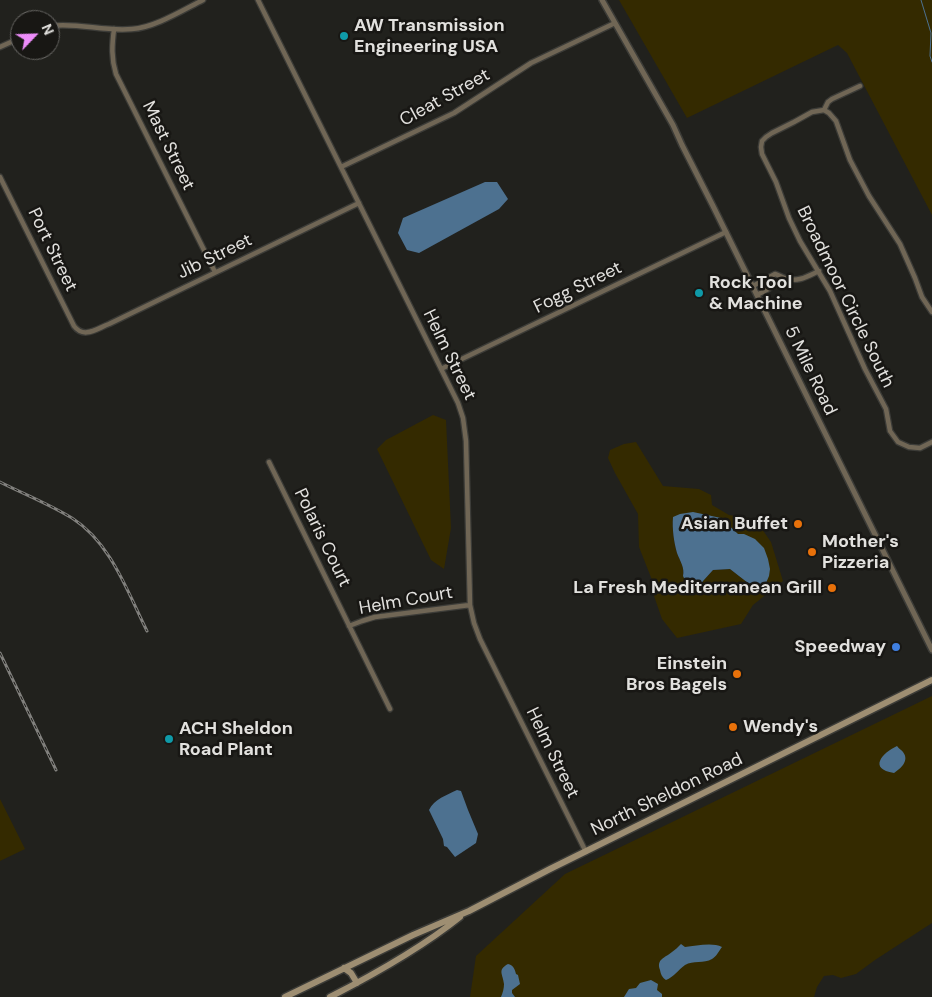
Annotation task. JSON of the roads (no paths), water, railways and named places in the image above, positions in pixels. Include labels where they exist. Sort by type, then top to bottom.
[{"type":"main road","name":"North Sheldon Road","points":[[285,997],[413,935],[469,911],[932,680]]},
{"type":"main road","name":"North Sheldon Road","points":[[330,997],[378,972],[469,911]]},
{"type":"main road","points":[[344,968],[351,973],[357,984]]},
{"type":"street","points":[[60,25],[132,30],[149,26],[203,0]]},
{"type":"street","name":"Helm Street","points":[[258,0],[458,403],[465,431],[470,604],[474,622],[480,639],[586,852]]},
{"type":"street","name":"5 Mile Road","points":[[602,0],[673,125],[932,650]]},
{"type":"street","name":"Cleat Street","points":[[341,167],[454,113],[531,63],[615,23]]},
{"type":"street","name":"Mast Street","points":[[114,29],[112,54],[116,74],[215,272]]},
{"type":"street","points":[[860,86],[832,99],[824,110],[836,121],[850,160],[869,196],[900,244],[916,278],[922,297],[932,312]]},
{"type":"street","name":"Broadmoor Circle South","points":[[824,110],[812,112],[772,133],[762,141],[762,154],[776,182],[788,218],[830,291],[865,369],[886,409],[890,431],[898,442],[909,447],[920,448],[932,442]]},
{"type":"street","name":"Port Street","points":[[0,177],[74,326],[82,333]]},
{"type":"street","name":"Jib Street","points":[[82,333],[91,332],[359,203]]},
{"type":"street","name":"Fogg Street","points":[[441,369],[726,232]]},
{"type":"street","points":[[753,286],[775,274],[787,278],[802,279],[818,271]]},
{"type":"street","points":[[757,295],[787,278]]},
{"type":"street","name":"Polaris Court","points":[[270,462],[349,626]]},
{"type":"street","name":"Helm Court","points":[[390,709],[349,626],[375,617],[470,604]]},
{"type":"water","points":[[485,182],[497,182],[508,199],[499,209],[419,253],[407,250],[398,233],[403,218]]},
{"type":"water","points":[[693,512],[721,518],[738,534],[744,534],[755,539],[764,548],[768,559],[770,569],[766,583],[760,586],[748,583],[730,569],[713,570],[701,586],[685,580],[683,567],[675,544],[673,517]]},
{"type":"water","points":[[897,746],[905,755],[905,762],[894,773],[886,771],[881,768],[880,761],[891,749]]},
{"type":"water","points":[[457,790],[461,791],[478,834],[476,843],[455,857],[444,846],[443,839],[429,810],[437,800]]},
{"type":"water","points":[[681,944],[685,947],[709,945],[722,947],[712,959],[688,964],[666,980],[661,975],[659,963]]},
{"type":"water","points":[[508,964],[511,965],[518,975],[520,984],[512,990],[515,997],[501,997],[504,984],[502,970]]},
{"type":"water","points":[[651,980],[658,984],[657,990],[662,994],[662,997],[624,997],[629,989],[636,988],[640,983]]},
{"type":"waterway","points":[[921,0],[931,33],[930,56],[932,62]]},
{"type":"railway","points":[[0,482],[63,513],[86,528],[108,554],[117,569],[147,631]]},
{"type":"railway","points":[[0,653],[56,770]]},
{"type":"place","name":"AW Transmission Engineering USA","points":[[344,36]]},
{"type":"place","name":"Rock Tool & Machine","points":[[699,293]]},
{"type":"place","name":"Asian Buffet","points":[[798,524]]},
{"type":"place","name":"Mother's Pizzeria","points":[[812,552]]},
{"type":"place","name":"La Fresh Mediterranean Grill","points":[[832,588]]},
{"type":"place","name":"Speedway","points":[[896,647]]},
{"type":"place","name":"Einstein Bros Bagels","points":[[737,674]]},
{"type":"place","name":"Wendy's","points":[[733,727]]},
{"type":"place","name":"ACH Sheldon Road Plant","points":[[169,739]]}]
